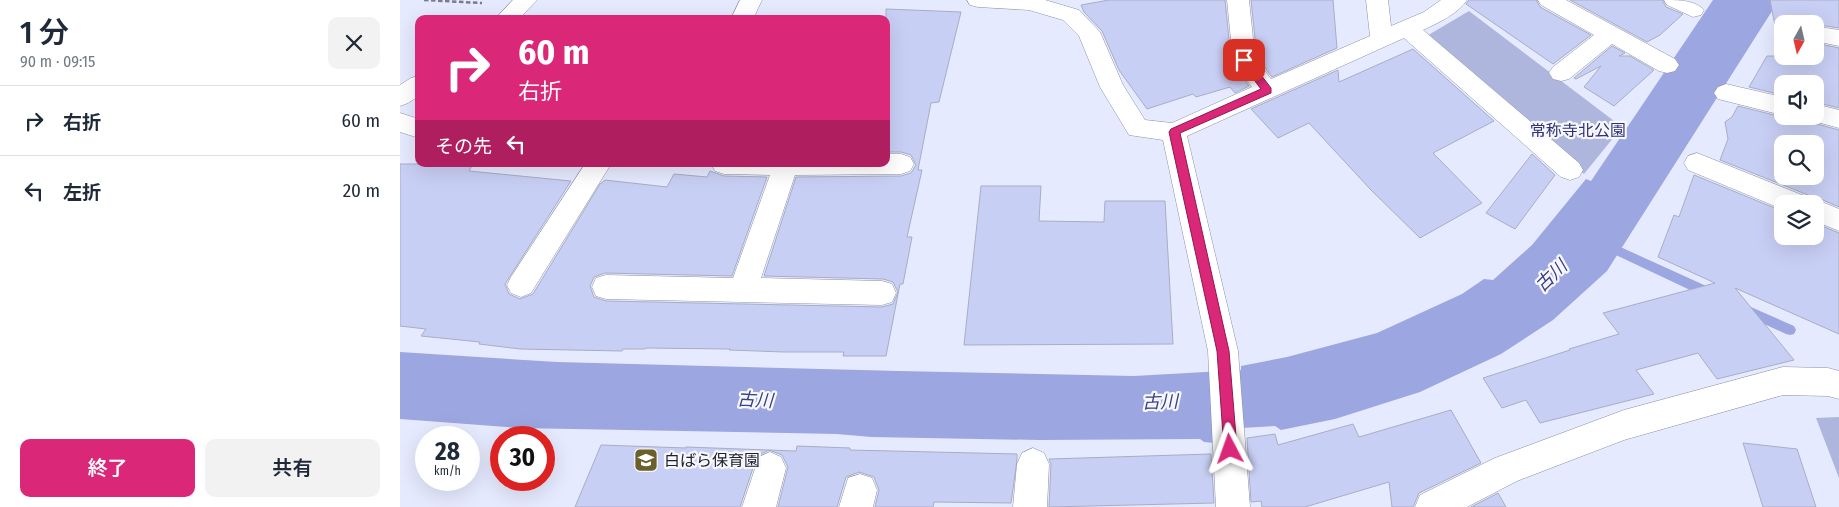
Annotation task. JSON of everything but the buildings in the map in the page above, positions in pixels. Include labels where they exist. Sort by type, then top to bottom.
[{"type":"street","points":[[744,15],[751,0]]},
{"type":"street","points":[[978,0],[1030,3],[1071,15],[1089,32],[1112,88],[1138,129],[1174,132],[1432,18],[1456,0]]},
{"type":"street","points":[[1238,0],[1244,60],[1267,90]]},
{"type":"street","points":[[1377,0],[1382,40]]},
{"type":"street","points":[[1548,0],[1667,65]]},
{"type":"street","points":[[1408,29],[1570,170]]},
{"type":"street","points":[[1561,73],[1610,34]]},
{"type":"street","points":[[1726,93],[1774,104]]},
{"type":"street","points":[[1824,115],[1839,119]]},
{"type":"street","points":[[400,122],[415,128]]},
{"type":"street","points":[[1174,132],[1223,351],[1233,507]]},
{"type":"street","points":[[1697,163],[1776,195]]},
{"type":"street","points":[[890,164],[901,164]]},
{"type":"street","points":[[521,285],[596,167]]},
{"type":"street","points":[[743,290],[786,167]]},
{"type":"street","points":[[1824,214],[1839,220]]},
{"type":"street","points":[[606,287],[882,293]]},
{"type":"street","points":[[1432,507],[1507,469],[1624,425],[1783,381],[1828,382],[1839,385]]},
{"type":"street","points":[[1030,507],[1033,464]]},
{"type":"street","points":[[760,507],[770,468]]},
{"type":"path","points":[[424,0],[518,8]]},
{"type":"green space","name":"常称寺北公園","points":[[1469,11],[1622,127],[1584,174],[1425,37]]},
{"type":"green space","points":[[1839,417],[1839,478],[1816,418]]},
{"type":"water","name":"古川","points":[[1713,0],[1779,0],[1607,271],[1553,320],[1501,354],[1420,392],[1335,419],[1281,430],[1275,426],[1241,428],[1226,444],[1204,442],[1200,439],[1039,440],[555,429],[555,426],[493,426],[400,419],[400,352],[557,362],[899,371],[1134,376],[1241,370],[1241,366],[1287,357],[1377,333],[1462,294],[1484,279],[1493,280],[1532,245],[1586,179],[1591,181]]},
{"type":"waterway","points":[[1605,245],[1711,294]]},
{"type":"waterway","points":[[1744,309],[1790,330]]},
{"type":"place","name":"白ばら保育園","points":[[646,460]]},
{"type":"route","points":[[1230,449],[1223,351],[1174,132],[1267,90],[1244,60]]}]
